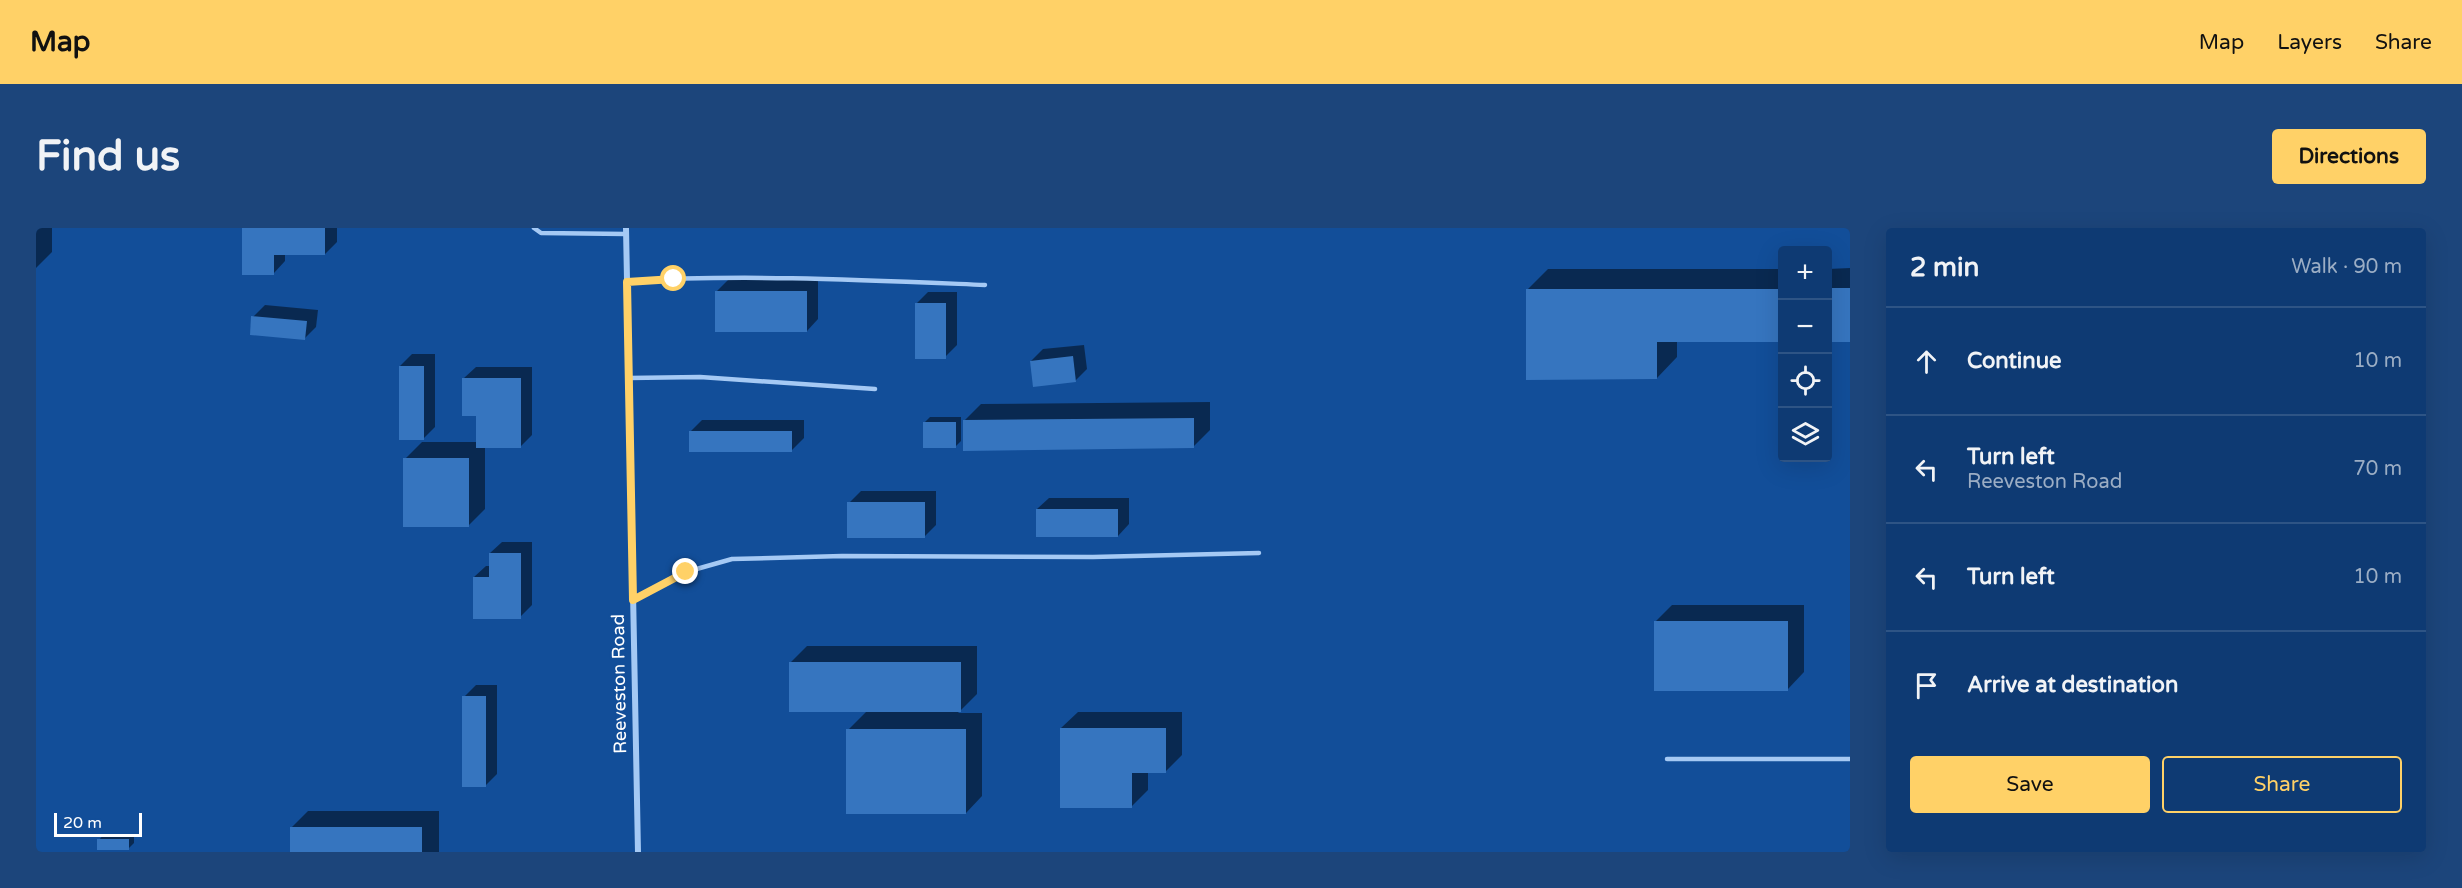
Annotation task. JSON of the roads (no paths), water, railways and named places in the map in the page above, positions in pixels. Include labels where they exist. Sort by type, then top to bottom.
[{"type":"street","name":"Reeveston Road","points":[[626,231],[638,852]]},
{"type":"lane","points":[[534,228],[541,233],[626,231]]},
{"type":"lane","points":[[627,282],[674,279],[809,278],[985,285]]},
{"type":"lane","points":[[628,378],[700,377],[875,390]]},
{"type":"lane","points":[[633,600],[686,572],[732,559],[842,556],[1093,557],[1259,553]]},
{"type":"lane","points":[[1666,759],[1850,759]]}]
